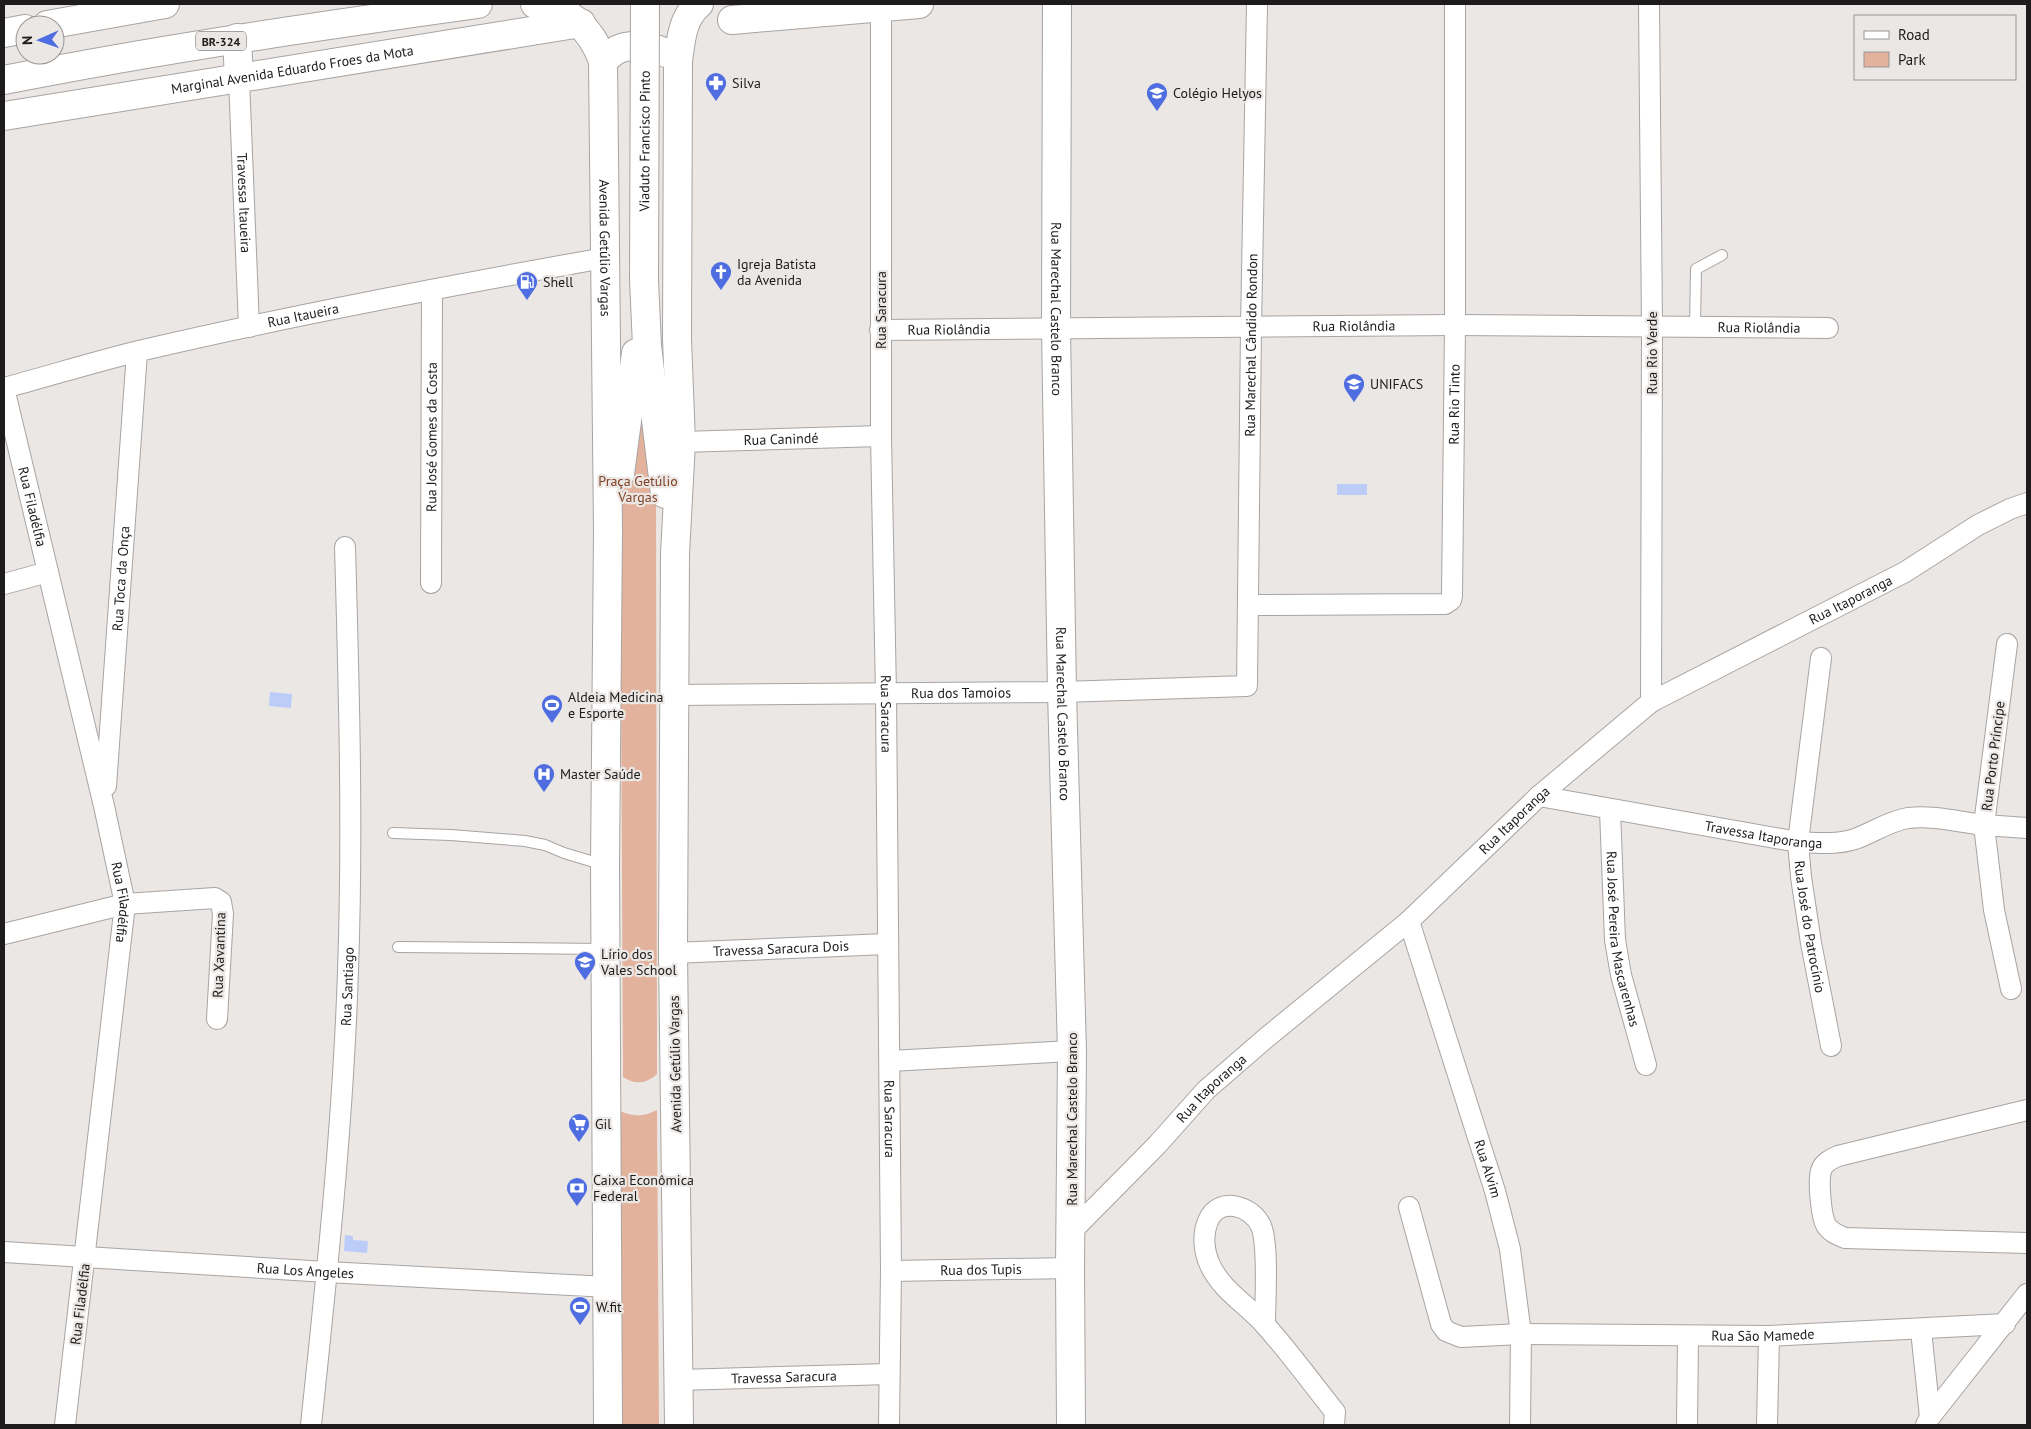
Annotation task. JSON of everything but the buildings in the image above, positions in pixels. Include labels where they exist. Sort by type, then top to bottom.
[{"type":"main road","points":[[65,22],[165,4]]},
{"type":"main road","points":[[406,4],[439,9]]},
{"type":"main road","name":"BR-324","points":[[4,80],[108,59],[237,38],[478,4]]},
{"type":"main road","points":[[535,4],[544,5],[581,23]]},
{"type":"main road","name":"Viaduto Francisco Pinto","points":[[644,280],[645,4]]},
{"type":"main road","name":"Avenida Getúlio Vargas","points":[[679,1425],[673,953],[673,695],[675,554],[680,442],[677,339],[678,61],[687,17],[699,4]]},
{"type":"main road","points":[[732,20],[881,5],[919,4]]},
{"type":"main road","name":"Rua Marechal Castelo Branco","points":[[1057,4],[1056,329],[1062,692],[1072,1051],[1071,1425]]},
{"type":"main road","name":"Avenida Getúlio Vargas","points":[[581,23],[603,61],[608,531],[605,865],[608,1425]]},
{"type":"main road","name":"Marginal Avenida Eduardo Froes da Mota","points":[[4,116],[581,23]]},
{"type":"main road","points":[[237,38],[239,79]]},
{"type":"main road","points":[[603,61],[618,49],[629,46],[648,47],[665,52],[678,61]]},
{"type":"main road","name":"Avenida Getúlio Vargas","points":[[608,531],[626,442],[644,280]]},
{"type":"main road","name":"Avenida Getúlio Vargas","points":[[644,280],[647,346],[652,395],[675,554]]},
{"type":"street","name":"Rua Marechal Cândido Rondon","points":[[1247,686],[1256,4]]},
{"type":"street","name":"Rua Rio Tinto","points":[[1248,604],[1445,604],[1451,600],[1455,326],[1455,4]]},
{"type":"street","name":"Rua Rio Verde","points":[[1649,4],[1652,327],[1651,702]]},
{"type":"street","name":"Rua Saracura","points":[[881,5],[880,330],[890,1062],[891,1271],[889,1425]]},
{"type":"street","name":"Travessa Itaueira","points":[[239,79],[248,327]]},
{"type":"street","name":"Rua Itaueira","points":[[4,388],[137,352],[248,327],[604,258]]},
{"type":"street","name":"Rua José Gomes da Costa","points":[[431,583],[432,290]]},
{"type":"street","name":"Rua Riolândia","points":[[880,330],[1455,326],[1828,328]]},
{"type":"street","name":"Rua Toca da Onça","points":[[104,806],[137,352]]},
{"type":"street","name":"Rua Filadélfia","points":[[4,388],[104,806],[125,904],[86,1256],[65,1425]]},
{"type":"street","name":"Rua Canindé","points":[[680,442],[881,436]]},
{"type":"street","name":"Rua Itaporanga","points":[[1071,1232],[1157,1145],[1206,1090],[1266,1038],[1409,921],[1539,796],[1651,702],[1905,572],[1978,525],[2027,503]]},
{"type":"street","name":"Rua Santiago","points":[[311,1425],[327,1272],[340,1111],[348,961],[350,714],[345,547]]},
{"type":"street","points":[[4,584],[48,572]]},
{"type":"street","name":"Rua Porto Príncipe","points":[[2007,644],[1984,825],[2027,828]]},
{"type":"street","name":"Rua José do Patrocínio","points":[[1821,658],[1798,842],[1811,943],[1830,1046]]},
{"type":"street","name":"Rua dos Tamoios","points":[[673,695],[1062,692],[1247,686]]},
{"type":"street","name":"Travessa Itaporanga","points":[[1539,796],[1798,842],[1822,844],[1842,842],[1856,838],[1880,826],[1907,818],[1930,817],[1984,825]]},
{"type":"street","name":"Rua José Pereira Mascarenhas","points":[[1610,810],[1615,940],[1621,975],[1646,1065]]},
{"type":"street","points":[[1984,825],[1994,910],[2011,989]]},
{"type":"street","name":"Rua Xavantina","points":[[4,934],[125,904],[215,898],[220,902],[223,914],[216,1019]]},
{"type":"street","name":"Rua Alvim","points":[[1409,921],[1495,1191],[1510,1249],[1521,1334],[1520,1425]]},
{"type":"street","name":"Travessa Saracura Dois","points":[[673,953],[888,944]]},
{"type":"street","points":[[890,1062],[1072,1051]]},
{"type":"street","points":[[2027,1110],[1838,1156],[1828,1160],[1821,1170],[1820,1182],[1826,1226],[1832,1232],[1845,1238],[2027,1243]]},
{"type":"street","points":[[1265,1324],[1265,1265],[1261,1227],[1252,1213],[1237,1206],[1218,1208],[1209,1218],[1205,1230],[1205,1249],[1210,1265],[1222,1284],[1265,1324],[1335,1412],[1334,1425]]},
{"type":"street","name":"Rua São Mamede","points":[[1409,1207],[1440,1324],[1446,1331],[1461,1337],[1521,1334],[1688,1337],[1770,1336],[1921,1330],[2005,1324]]},
{"type":"street","name":"Rua Los Angeles","points":[[4,1252],[608,1287]]},
{"type":"street","name":"Rua dos Tupis","points":[[891,1271],[1070,1268]]},
{"type":"street","points":[[1928,1421],[2027,1294]]},
{"type":"street","points":[[1921,1330],[1928,1421]]},
{"type":"street","points":[[1767,1425],[1770,1336]]},
{"type":"street","points":[[1687,1425],[1688,1337]]},
{"type":"street","name":"Travessa Saracura","points":[[679,1380],[889,1374]]},
{"type":"lane","points":[[1695,328],[1696,269],[1722,255]]},
{"type":"lane","points":[[393,833],[451,835],[525,841],[545,845],[564,854],[605,865]]},
{"type":"lane","points":[[398,946],[605,950]]},
{"type":"green space","name":"Praça Getúlio Vargas","points":[[641,410],[656,488],[657,1074],[649,1080],[636,1082],[623,1077],[620,473]]},
{"type":"green space","points":[[657,1110],[659,1425],[622,1425],[620,1111],[639,1115]]},
{"type":"water","points":[[1337,484],[1367,484],[1367,495],[1337,495]]},
{"type":"water","points":[[270,692],[292,694],[291,708],[269,706]]},
{"type":"water","points":[[345,1235],[353,1236],[353,1240],[368,1241],[367,1253],[344,1251]]},
{"type":"place","name":"Silva","points":[[716,102]]},
{"type":"place","name":"Colégio Helyos","points":[[1157,112]]},
{"type":"place","name":"Igreja Batista da Avenida","points":[[721,291]]},
{"type":"place","name":"Shell","points":[[527,301]]},
{"type":"place","name":"UNIFACS","points":[[1354,403]]},
{"type":"place","name":"Aldeia Medicina e Esporte","points":[[552,724]]},
{"type":"place","name":"Master Saúde","points":[[544,793]]},
{"type":"place","name":"Lírio dos Vales School","points":[[585,981]]},
{"type":"place","name":"Gil","points":[[579,1143]]},
{"type":"place","name":"Caixa Econômica Federal","points":[[577,1207]]},
{"type":"place","name":"W.fit","points":[[580,1326]]}]
